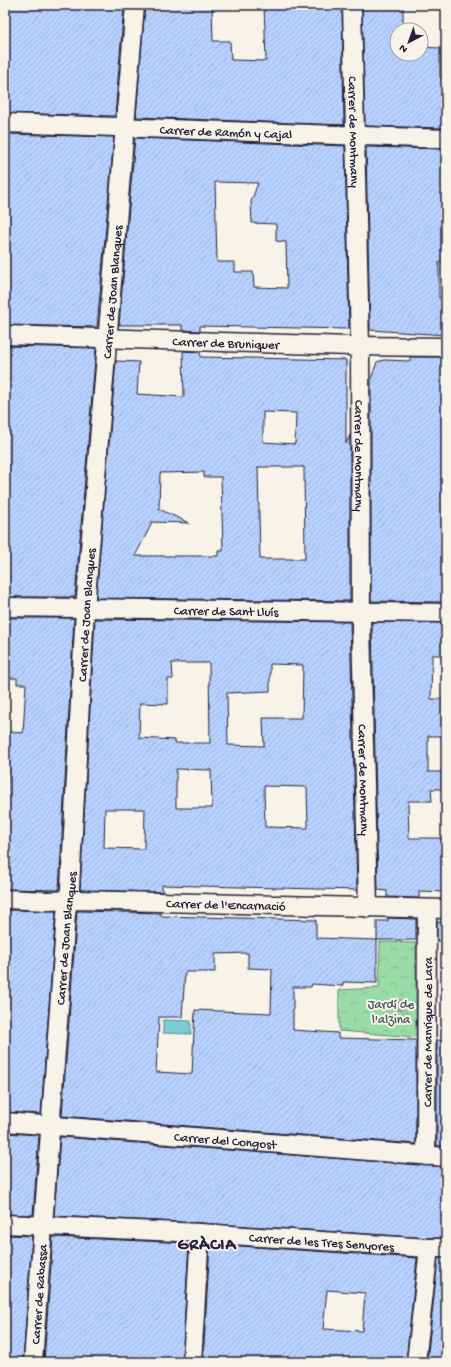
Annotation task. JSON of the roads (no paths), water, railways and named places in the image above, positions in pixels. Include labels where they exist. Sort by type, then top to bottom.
[{"type":"street","name":"Carrer de Joan Blanques","points":[[43,1226],[49,1126],[66,914],[70,888],[85,609],[135,5]]},
{"type":"street","name":"Carrer de Montmany","points":[[352,5],[360,346],[361,612],[368,908]]},
{"type":"street","name":"Carrer de Ramón y Cajal","points":[[5,123],[446,139]]},
{"type":"street","name":"Carrer de Bruniquer","points":[[5,336],[446,347]]},
{"type":"street","name":"Carrer de Sant Lluís","points":[[5,607],[446,613]]},
{"type":"street","name":"Carrer de l'Encarnació","points":[[5,899],[446,909]]},
{"type":"street","name":"Carrer de Manrique de Lara","points":[[426,1156],[427,909]]},
{"type":"street","name":"Carrer del Congost","points":[[5,1122],[446,1157]]},
{"type":"street","name":"Carrer de les Tres Senyores","points":[[5,1224],[200,1233],[437,1248]]},
{"type":"street","name":"Carrer de Rabassa","points":[[33,1362],[43,1226]]},
{"type":"street","points":[[192,1362],[200,1233]]},
{"type":"street","points":[[416,1362],[437,1248]]},
{"type":"water","points":[[163,1020],[191,1021],[191,1034],[163,1033]]},
{"type":"district","name":"GRÀCIA","points":[[207,1243]]},
{"type":"park label","name":"Jardí de l'alzina","points":[[391,1010]]}]
